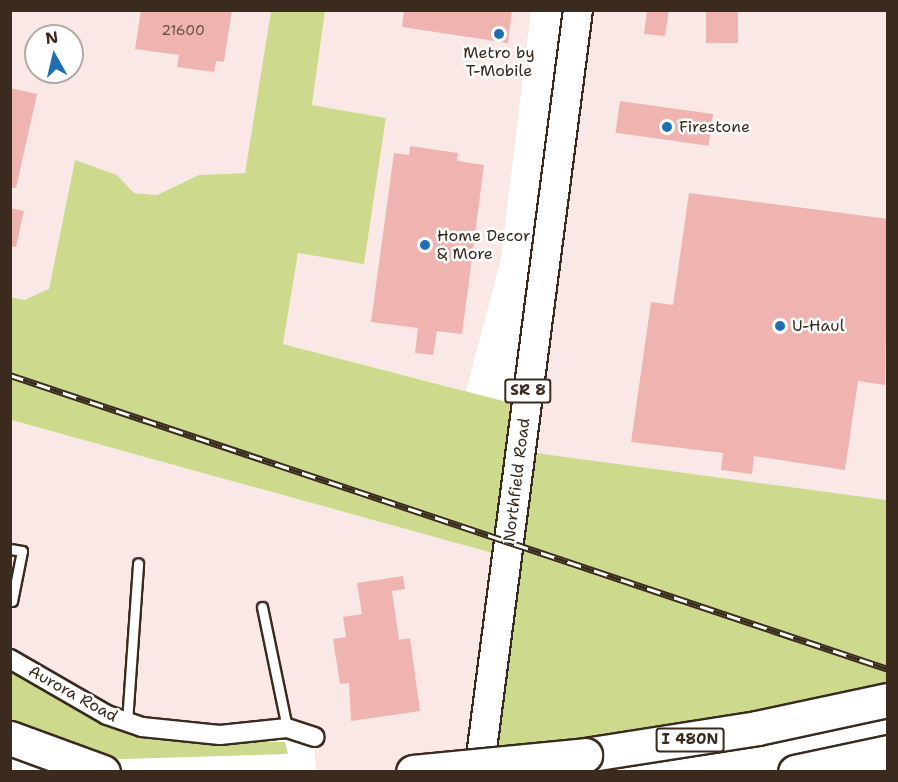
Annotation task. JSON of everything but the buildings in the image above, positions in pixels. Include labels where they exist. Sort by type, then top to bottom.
[{"type":"highway","name":"I 480N","points":[[413,771],[585,755],[795,721],[888,700]]},
{"type":"highway","points":[[10,738],[103,771]]},
{"type":"highway","points":[[795,771],[888,752]]},
{"type":"highway","points":[[876,771],[888,769]]},
{"type":"main road","name":"Northfield Road","points":[[478,771],[578,10]]},
{"type":"street","name":"Aurora Road","points":[[10,658],[66,693],[127,722],[182,734],[287,728],[315,737]]},
{"type":"lane","points":[[10,549],[22,551],[11,604]]},
{"type":"lane","points":[[127,722],[138,563]]},
{"type":"lane","points":[[262,607],[287,728]]},
{"type":"shaded area","points":[[11,11],[271,11],[246,173],[199,175],[158,195],[134,193],[117,175],[75,160],[49,290],[24,300],[11,297]]},
{"type":"shaded area","points":[[325,11],[531,11],[501,259],[466,391],[283,344],[298,253],[364,263],[385,126],[386,118],[312,105]]},
{"type":"shaded area","points":[[578,11],[887,11],[887,500],[521,451]]},
{"type":"shaded area","points":[[10,420],[507,557],[479,771],[316,771],[314,737],[142,727],[11,659]]},
{"type":"green space","points":[[271,11],[325,11],[312,105],[386,118],[364,264],[298,253],[283,344],[526,407],[521,451],[887,500],[887,700],[481,771],[507,557],[11,420],[10,297],[24,300],[49,289],[75,160],[117,175],[134,193],[157,195],[199,175],[245,173]]},
{"type":"green space","points":[[10,672],[106,727],[188,740],[285,742],[288,754],[89,760],[11,726]]},
{"type":"railway","points":[[10,375],[888,669]]},
{"type":"place","name":"Metro by T-Mobile","points":[[499,34]]},
{"type":"place","name":"Firestone","points":[[667,127]]},
{"type":"place","name":"Home Decor & More","points":[[425,245]]},
{"type":"place","name":"U-Haul","points":[[780,326]]}]
